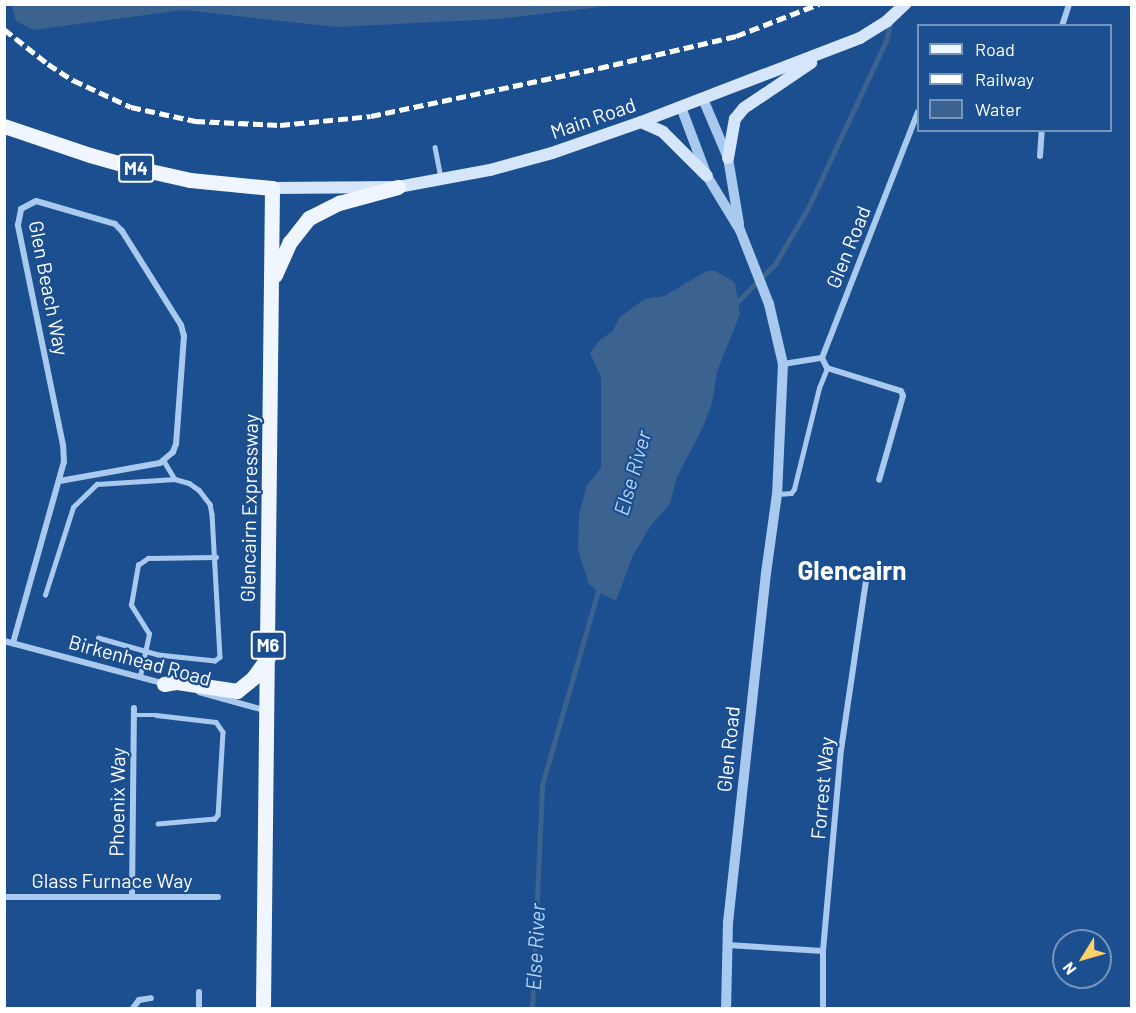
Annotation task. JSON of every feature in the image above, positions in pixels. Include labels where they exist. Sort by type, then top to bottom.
[{"type":"main road","name":"Main Road","points":[[272,188],[398,187],[442,180],[552,153],[703,99],[861,38],[887,21],[905,4]]},
{"type":"main road","points":[[728,158],[735,119],[744,108],[832,50]]},
{"type":"main road","points":[[641,122],[663,132],[708,176]]},
{"type":"main road","name":"M4","points":[[4,126],[132,167],[190,180],[272,188]]},
{"type":"main road","points":[[273,281],[290,242],[309,218],[339,203],[398,187]]},
{"type":"main road","name":"Glencairn Expressway","points":[[263,1008],[273,281],[272,188]]},
{"type":"main road","points":[[164,684],[177,682],[237,692],[249,683],[268,657]]},
{"type":"street","points":[[1063,24],[1069,4]]},
{"type":"street","name":"Glen Road","points":[[703,99],[728,158],[740,230]]},
{"type":"street","name":"Glen Road","points":[[681,107],[708,176],[740,230],[768,304],[783,364],[783,412],[777,494],[765,573],[727,945],[726,1008]]},
{"type":"street","name":"Glen Road","points":[[822,358],[917,115]]},
{"type":"street","points":[[1040,156],[1042,132]]},
{"type":"street","name":"Glen Beach Way","points":[[13,643],[64,462],[63,445],[18,225],[21,209],[36,201],[115,224],[122,231],[181,325],[184,340],[176,444],[164,461]]},
{"type":"street","points":[[783,364],[822,358],[828,368],[899,389],[903,396],[879,480]]},
{"type":"street","points":[[60,481],[164,461]]},
{"type":"street","name":"Forrest Way","points":[[823,1008],[823,951],[841,750],[867,573]]},
{"type":"street","name":"Birkenhead Road","points":[[4,641],[267,711]]},
{"type":"street","name":"Phoenix Way","points":[[132,896],[134,712]]},
{"type":"street","name":"Glass Furnace Way","points":[[4,897],[219,897]]},
{"type":"street","points":[[727,945],[823,951]]},
{"type":"street","points":[[199,992],[199,1008]]},
{"type":"street","points":[[133,1008],[139,1000],[151,998]]},
{"type":"lane","points":[[435,147],[442,180]]},
{"type":"lane","points":[[777,494],[791,493],[795,489],[819,388],[828,368]]},
{"type":"lane","points":[[164,461],[175,479]]},
{"type":"lane","points":[[45,595],[73,507],[98,484],[113,481],[175,479],[189,483],[199,490],[210,504],[216,557],[220,657],[215,661],[145,652],[98,638]]},
{"type":"lane","points":[[140,676],[149,634],[132,609],[130,599],[140,562],[148,558],[216,557]]},
{"type":"lane","points":[[134,712],[216,722],[221,726],[223,732],[218,815],[215,819],[158,824]]},
{"type":"water","points":[[12,4],[619,5],[497,19],[336,27],[183,10],[33,30],[16,21]]},
{"type":"water","points":[[707,271],[715,271],[735,282],[740,314],[717,372],[712,403],[703,427],[677,477],[670,504],[652,524],[633,555],[616,601],[598,592],[589,584],[578,550],[579,514],[587,485],[601,468],[601,377],[590,353],[600,340],[613,331],[619,318],[632,308],[645,299],[664,296]]},
{"type":"waterway","name":"Else River","points":[[737,302],[775,264],[808,208],[886,41],[890,23]]},
{"type":"waterway","name":"Else River","points":[[532,1008],[542,785],[599,587]]},
{"type":"railway","points":[[4,29],[48,64],[73,80],[131,107],[195,121],[280,125],[371,116],[599,68],[736,36],[819,4]]},
{"type":"district","name":"Glencairn","points":[[852,570]]}]
